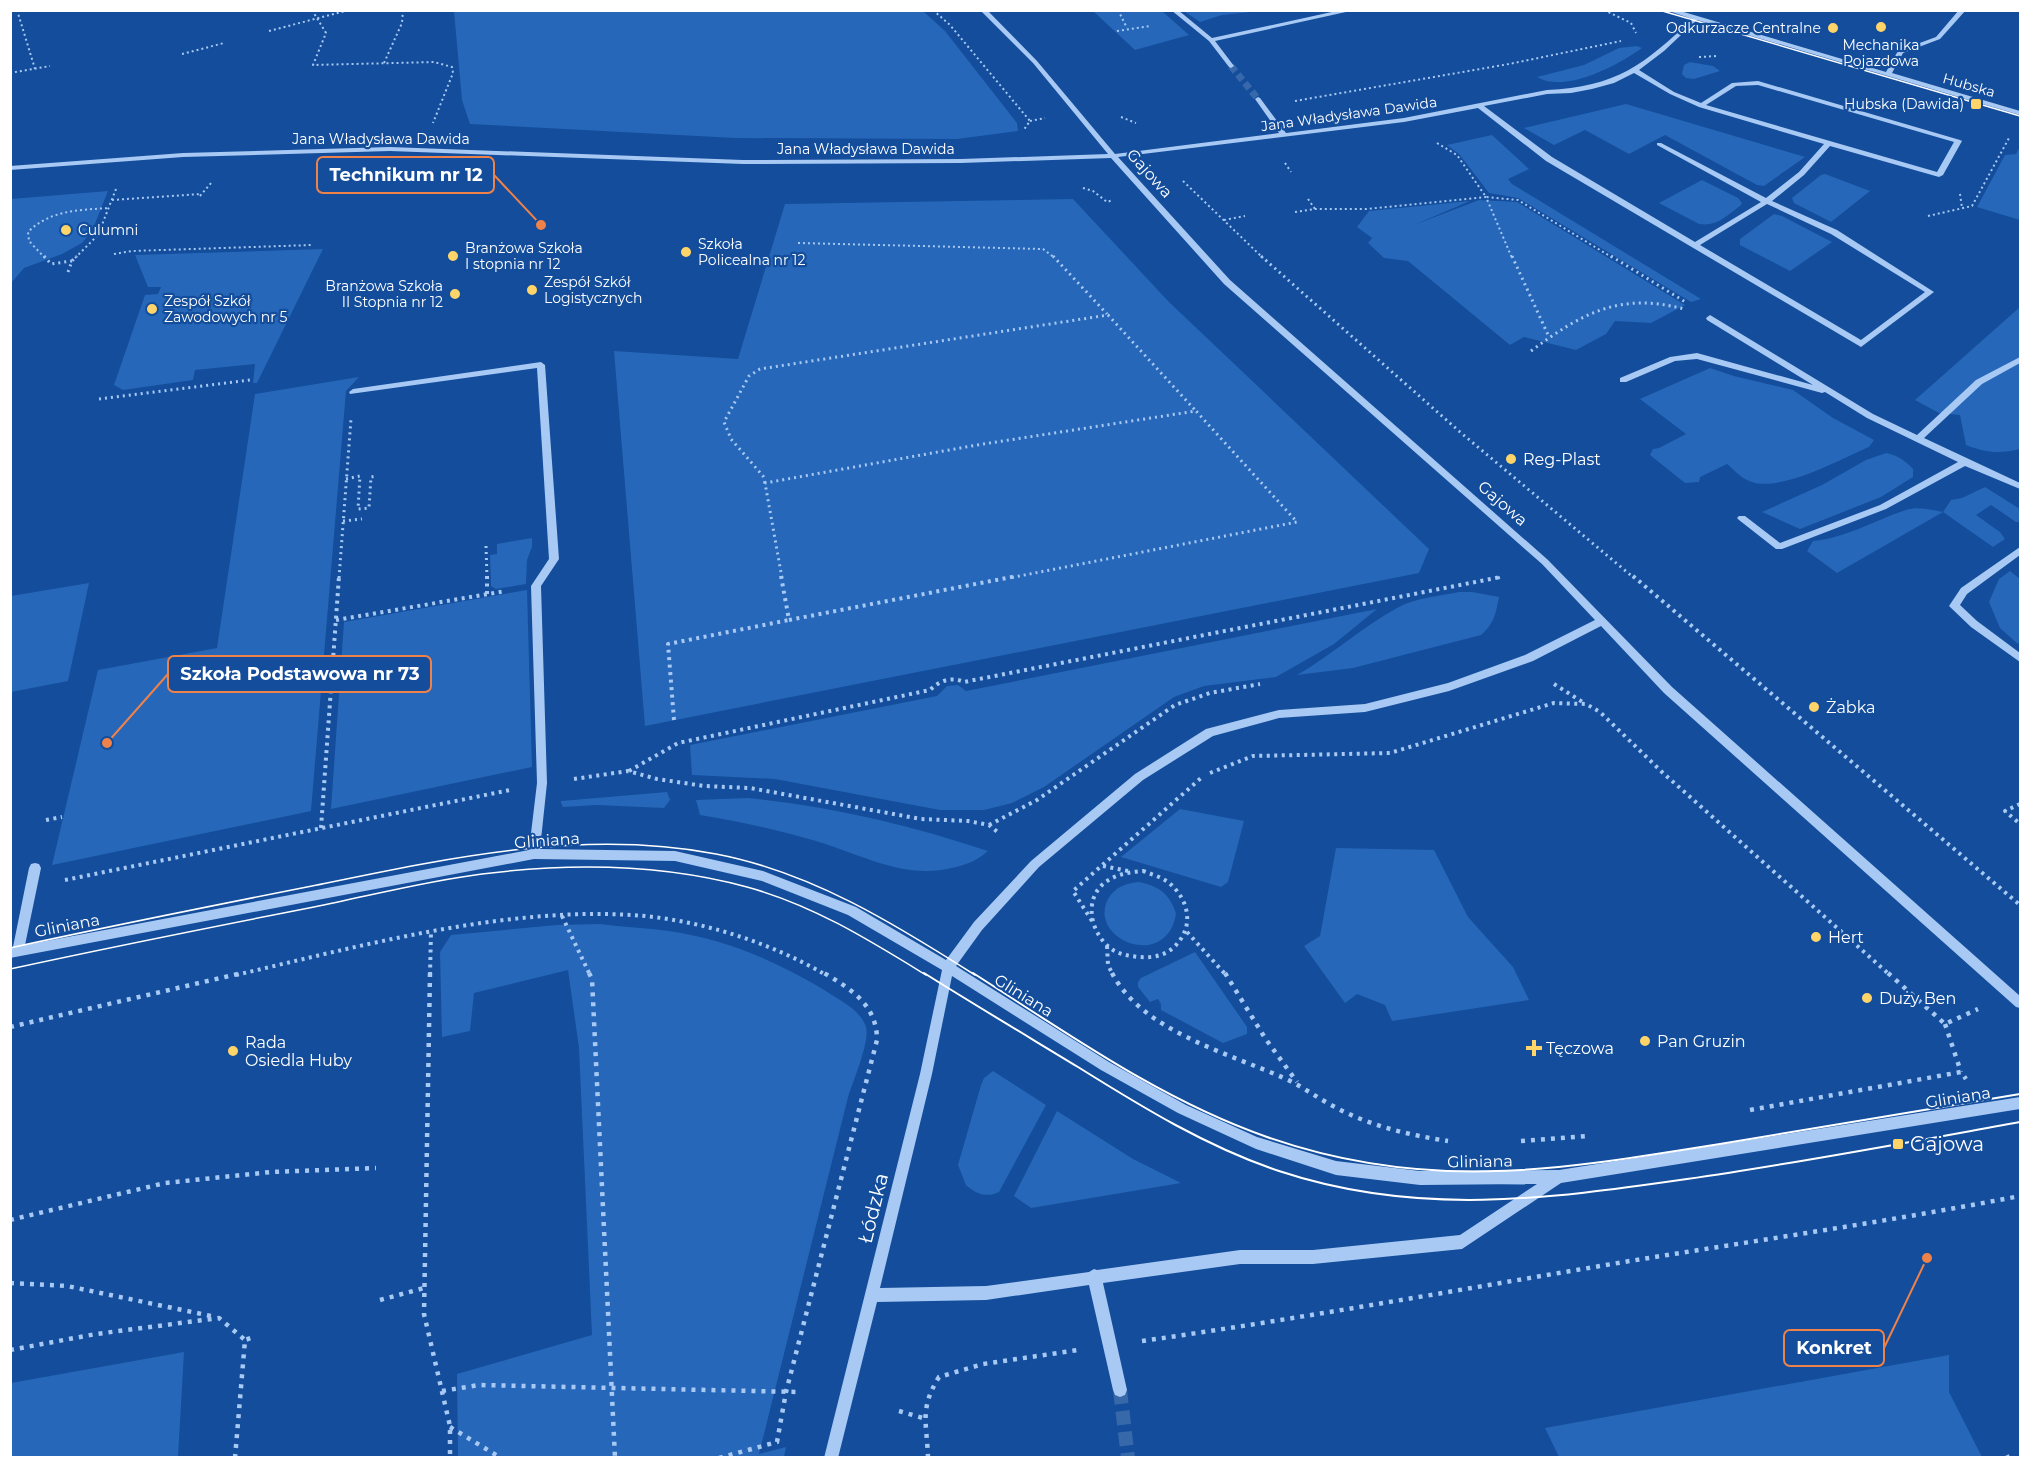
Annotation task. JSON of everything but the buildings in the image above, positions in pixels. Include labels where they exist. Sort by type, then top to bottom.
[{"type":"street","name":"Gajowa","points":[[983,10],[1035,62],[1113,156],[1227,282],[1545,562],[1668,690],[2020,1003]]},
{"type":"street","points":[[1174,10],[1211,40],[1231,66]]},
{"type":"street","points":[[1211,40],[1352,10]]},
{"type":"street","name":"Hubska","points":[[1669,10],[2020,113]]},
{"type":"street","points":[[1888,75],[1900,52],[1938,38],[1963,10]]},
{"type":"street","name":"Jana Władysława Dawida","points":[[10,168],[183,155],[390,149],[743,162],[962,161],[1113,156],[1404,120],[1546,92],[1568,92],[1603,84],[1636,71],[1660,54],[1695,19]]},
{"type":"street","points":[[1636,71],[1672,93],[1701,106],[1939,175],[1958,141],[1758,83],[1734,84],[1701,106]]},
{"type":"street","points":[[1261,103],[1284,135]]},
{"type":"street","points":[[1481,106],[1549,159],[1861,344],[1930,292],[1834,232],[1766,201],[1659,144]]},
{"type":"street","points":[[1695,245],[1735,223],[1766,201],[1816,160],[1828,143]]},
{"type":"street","points":[[1710,318],[1870,416],[2020,486]]},
{"type":"street","points":[[1623,380],[1673,359],[1697,356],[1831,392]]},
{"type":"street","points":[[1918,440],[1979,382],[2020,360]]},
{"type":"street","points":[[353,392],[541,365],[554,559],[536,586],[542,783],[534,854]]},
{"type":"street","points":[[1742,518],[1779,547],[1883,507],[1965,462]]},
{"type":"street","points":[[2020,549],[1964,591],[1954,606],[2020,658]]},
{"type":"street","points":[[948,967],[978,926],[1035,864],[1139,777],[1210,732],[1279,714],[1365,708],[1449,687],[1529,658],[1601,622]]},
{"type":"street","name":"Gliniana","points":[[14,952],[534,854],[675,856],[763,876],[852,911],[948,967],[1106,1066],[1182,1109],[1257,1143],[1336,1168],[1420,1178],[1559,1177],[2020,1103]]},
{"type":"street","points":[[14,952],[35,868]]},
{"type":"street","name":"Łódzka","points":[[831,1458],[926,1074],[948,967]]},
{"type":"street","points":[[871,1295],[986,1293],[1240,1257],[1313,1257],[1462,1242],[1559,1177]]},
{"type":"street","points":[[1094,1276],[1120,1390]]},
{"type":"path","points":[[17,10],[35,69]]},
{"type":"path","points":[[312,10],[326,33],[313,65],[434,62],[452,67],[453,73],[430,129]]},
{"type":"path","points":[[269,31],[349,10]]},
{"type":"path","points":[[384,64],[402,23],[403,10]]},
{"type":"path","points":[[1118,10],[1127,28]]},
{"type":"path","points":[[1604,10],[1631,22],[1636,33],[1633,38]]},
{"type":"path","points":[[1615,15],[1620,11]]},
{"type":"path","points":[[1117,31],[1150,26]]},
{"type":"path","points":[[1261,103],[1509,64],[1622,41]]},
{"type":"path","points":[[182,54],[224,43]]},
{"type":"path","points":[[10,73],[50,66]]},
{"type":"path","points":[[1928,216],[1972,206],[2010,135]]},
{"type":"path","points":[[1433,141],[1457,155],[1486,197],[1522,286],[1549,337]]},
{"type":"path","points":[[1284,161],[1291,172]]},
{"type":"path","points":[[1183,181],[1268,263],[1460,432],[1563,516],[1795,716],[2020,905]]},
{"type":"path","points":[[112,200],[201,195],[210,185]]},
{"type":"path","points":[[68,272],[72,261],[98,235],[116,190]]},
{"type":"path","points":[[1295,212],[1315,209],[1366,209],[1486,197],[1518,200],[1710,318]]},
{"type":"path","points":[[1308,199],[1315,209]]},
{"type":"path","points":[[72,261],[51,264],[29,241],[28,232],[41,221],[61,213],[109,208]]},
{"type":"path","points":[[1223,220],[1245,216]]},
{"type":"path","points":[[674,720],[668,644],[1297,522],[1108,315],[1050,253],[1043,249],[798,243]]},
{"type":"path","points":[[114,254],[132,251],[312,246]]},
{"type":"path","points":[[1531,351],[1549,337],[1603,306],[1619,302],[1672,305],[1710,318]]},
{"type":"path","points":[[789,620],[763,476],[731,439],[724,422],[749,376],[760,369],[1108,315]]},
{"type":"path","points":[[99,399],[250,381]]},
{"type":"path","points":[[321,828],[353,392]]},
{"type":"path","points":[[765,483],[977,445],[1196,411]]},
{"type":"path","points":[[346,478],[360,476],[358,509],[369,508],[371,477],[376,476]]},
{"type":"path","points":[[343,521],[362,519]]},
{"type":"path","points":[[486,546],[487,595]]},
{"type":"path","points":[[628,771],[678,743],[930,690],[939,681],[975,680],[1501,577]]},
{"type":"path","points":[[336,620],[536,586]]},
{"type":"path","points":[[1554,684],[1600,712],[1662,772],[1945,1024],[1961,1072],[1972,1087]]},
{"type":"path","points":[[1092,921],[1091,907],[1095,894],[1115,876],[1143,871],[1157,874],[1180,892],[1188,905],[1187,932],[1179,944],[1167,953],[1153,958],[1121,955],[1107,946],[1097,934],[1092,921],[1073,891],[1206,774],[1253,756],[1390,753],[1554,703],[1586,704]]},
{"type":"path","points":[[31,887],[542,783],[628,771],[696,785],[750,788],[921,819],[968,821],[989,825],[1000,834]]},
{"type":"path","points":[[2020,804],[2005,811],[2020,824]]},
{"type":"path","points":[[46,820],[62,817]]},
{"type":"path","points":[[1102,866],[1129,872]]},
{"type":"path","points":[[10,1027],[431,932],[562,916],[608,914],[665,919],[749,939],[807,963],[853,991],[866,1004],[875,1018],[878,1028],[877,1040],[786,1392],[777,1442],[719,1458]]},
{"type":"path","points":[[562,916],[592,979],[614,1388],[615,1458]]},
{"type":"path","points":[[431,932],[424,1314],[450,1426],[450,1458]]},
{"type":"path","points":[[1187,932],[1226,975],[1265,1038],[1297,1083]]},
{"type":"path","points":[[1107,946],[1108,964],[1120,988],[1145,1011],[1191,1039],[1297,1083],[1336,1108],[1428,1139],[1451,1142]]},
{"type":"path","points":[[1945,1024],[1970,1011]]},
{"type":"path","points":[[1739,1112],[1961,1072]]},
{"type":"path","points":[[1518,1141],[1595,1135]]},
{"type":"path","points":[[10,1220],[165,1184],[271,1172],[376,1168]]},
{"type":"path","points":[[928,1458],[923,1418],[927,1400],[939,1377],[983,1364],[1283,1322],[1620,1263],[1903,1220],[2020,1196]]},
{"type":"path","points":[[10,1283],[67,1286],[219,1318],[245,1340]]},
{"type":"path","points":[[380,1300],[424,1288]]},
{"type":"path","points":[[10,1350],[96,1334],[219,1318]]},
{"type":"path","points":[[245,1340],[255,1337]]},
{"type":"path","points":[[235,1458],[245,1340]]},
{"type":"path","points":[[442,1391],[479,1385],[800,1392]]},
{"type":"path","points":[[899,1412],[923,1418]]},
{"type":"path","points":[[450,1426],[501,1458]]},
{"type":"path","points":[[2006,1458],[2013,1455]]},
{"type":"shaded area","points":[[454,11],[923,11],[945,31],[1017,123],[1018,131],[957,139],[735,138],[470,124],[462,100]]},
{"type":"shaded area","points":[[1093,11],[1162,11],[1189,35],[1135,50]]},
{"type":"shaded area","points":[[1184,11],[1260,11],[1222,15],[1200,22]]},
{"type":"shaded area","points":[[1637,46],[1642,48],[1620,62],[1576,80],[1548,81],[1537,77],[1584,65],[1619,48]]},
{"type":"shaded area","points":[[1690,62],[1713,66],[1720,71],[1694,79],[1686,78],[1682,74],[1684,65]]},
{"type":"shaded area","points":[[1626,104],[1805,157],[1764,186],[1757,185],[1665,135],[1629,154],[1585,130],[1554,145],[1524,128]]},
{"type":"shaded area","points":[[1492,135],[1529,169],[1508,179],[1512,184],[1701,299],[1691,302],[1518,198],[1489,193],[1459,154],[1447,145]]},
{"type":"shaded area","points":[[2020,146],[2020,220],[1977,207],[2005,155],[2016,154]]},
{"type":"shaded area","points":[[1825,174],[1870,191],[1831,222],[1794,203],[1792,198]]},
{"type":"shaded area","points":[[1702,180],[1738,198],[1741,205],[1711,224],[1699,224],[1659,203]]},
{"type":"shaded area","points":[[108,191],[92,231],[82,243],[62,254],[24,268],[11,283],[11,199]]},
{"type":"shaded area","points":[[1073,199],[1168,301],[1429,549],[1419,573],[645,726],[614,351],[738,359],[785,204]]},
{"type":"shaded area","points":[[1479,200],[1517,202],[1685,305],[1651,323],[1615,321],[1606,334],[1576,350],[1524,337],[1510,345],[1408,261],[1384,258],[1368,243],[1372,238],[1357,227],[1369,211],[1470,201],[1414,225]]},
{"type":"shaded area","points":[[1774,214],[1832,242],[1790,271],[1740,245],[1740,239]]},
{"type":"shaded area","points":[[323,249],[257,383],[253,383],[255,364],[195,370],[193,380],[123,390],[114,385],[145,295],[158,294],[161,287],[148,287],[135,255]]},
{"type":"shaded area","points":[[2020,307],[2020,449],[1993,452],[1973,448],[1966,445],[1960,415],[1939,413],[1915,400]]},
{"type":"shaded area","points":[[1710,368],[1793,390],[1833,418],[1874,440],[1869,447],[1826,466],[1776,483],[1761,484],[1749,481],[1727,464],[1700,477],[1699,482],[1685,483],[1650,455],[1653,449],[1686,434],[1640,399]]},
{"type":"shaded area","points":[[359,377],[346,391],[311,811],[52,865],[98,670],[217,648],[255,394]]},
{"type":"shaded area","points":[[1886,453],[1907,463],[1913,469],[1913,477],[1881,497],[1800,529],[1762,512],[1822,485],[1866,460]]},
{"type":"shaded area","points":[[1985,487],[2020,509],[2020,522],[2016,522],[1991,505],[1976,515],[2000,532],[2005,539],[1993,547],[1943,512],[1951,500],[1962,498]]},
{"type":"shaded area","points":[[1919,508],[1943,512],[1837,573],[1807,551],[1813,541],[1849,533],[1906,510]]},
{"type":"shaded area","points":[[532,538],[532,547],[527,560],[526,584],[496,589],[491,586],[490,555],[497,554],[497,544]]},
{"type":"shaded area","points":[[2010,571],[2020,579],[2020,642],[2018,644],[2000,628],[1989,602],[1999,579]]},
{"type":"shaded area","points":[[89,583],[68,681],[11,692],[11,596]]},
{"type":"shaded area","points":[[527,590],[532,767],[331,809],[344,622]]},
{"type":"shaded area","points":[[1459,592],[1499,597],[1494,618],[1481,635],[1353,668],[1297,675],[1397,608],[1419,600]]},
{"type":"shaded area","points":[[1377,609],[1334,644],[1276,677],[1204,686],[1174,697],[1044,787],[1012,803],[984,810],[940,810],[775,779],[692,775],[690,745],[937,696],[947,686],[958,685],[966,691]]},
{"type":"shaded area","points":[[667,792],[670,800],[664,808],[597,805],[563,807],[561,803],[561,801]]},
{"type":"shaded area","points":[[748,798],[839,811],[929,833],[988,851],[973,861],[956,867],[920,871],[902,869],[801,837],[700,815],[696,800]]},
{"type":"shaded area","points":[[1180,809],[1244,821],[1228,882],[1221,887],[1121,857]]},
{"type":"shaded area","points":[[1336,848],[1434,850],[1468,917],[1513,967],[1529,1000],[1392,1021],[1385,1005],[1357,994],[1345,1003],[1304,946],[1320,936]]},
{"type":"shaded area","points":[[1139,882],[1163,892],[1176,914],[1169,932],[1158,942],[1145,945],[1130,943],[1118,937],[1108,926],[1104,914],[1108,899],[1114,891],[1125,885]]},
{"type":"shaded area","points":[[600,924],[690,935],[732,946],[772,962],[811,982],[851,1007],[864,1021],[866,1042],[848,1097],[759,1454],[786,1447],[784,1457],[458,1457],[457,1374],[592,1335],[579,1048],[568,970],[474,993],[470,1031],[442,1037],[440,952],[451,935],[557,925]]},
{"type":"shaded area","points":[[1195,952],[1247,1027],[1247,1034],[1223,1043],[1161,1010],[1158,999],[1150,1002],[1138,987],[1141,978]]},
{"type":"shaded area","points":[[993,1071],[1046,1105],[999,1192],[985,1195],[977,1193],[966,1185],[958,1165],[981,1085],[984,1078]]},
{"type":"shaded area","points":[[1057,1111],[1133,1159],[1181,1183],[1031,1208],[1014,1196]]},
{"type":"shaded area","points":[[184,1352],[178,1457],[11,1457],[11,1383]]},
{"type":"shaded area","points":[[1949,1355],[1949,1392],[1982,1457],[1559,1457],[1545,1428]]},
{"type":"tunnel","points":[[1231,66],[1258,99]]},
{"type":"tunnel","points":[[1120,1390],[1128,1458]]},
{"type":"tram line","points":[[1659,10],[2020,116]]},
{"type":"tram line","points":[[10,948],[462,857],[513,850],[614,844],[665,847],[716,854],[785,873],[883,919],[975,975]]},
{"type":"tram line","points":[[10,969],[440,881],[515,870],[582,867],[649,870],[715,879],[747,887],[795,903],[818,914],[926,975]]},
{"type":"tram line","points":[[924,973],[1126,1097],[1201,1138],[1279,1171],[1331,1185],[1382,1194],[1432,1199],[1483,1200],[1584,1193],[1771,1166],[2020,1122]]},
{"type":"tram line","points":[[973,973],[1116,1064],[1152,1085],[1228,1122],[1267,1137],[1326,1154],[1382,1165],[1438,1171],[1493,1171],[1603,1162],[2020,1094]]},
{"type":"place","name":"Mechanika Pojazdowa","points":[[1881,27]]},
{"type":"place","name":"Odkurzacze Centralne","points":[[1833,28]]},
{"type":"place","name":"Hubska (Dawida)","points":[[1976,104]]},
{"type":"place","name":"Technikum nr 12","points":[[541,225]]},
{"type":"place","name":"Culumni","points":[[66,230]]},
{"type":"place","name":"Szkoła Policealna nr 12","points":[[686,252]]},
{"type":"place","name":"Branżowa Szkoła I stopnia nr 12","points":[[453,256]]},
{"type":"place","name":"Zespół Szkół Logistycznych","points":[[532,290]]},
{"type":"place","name":"Branżowa Szkoła II Stopnia nr 12","points":[[455,294]]},
{"type":"place","name":"Zespół Szkół Zawodowych nr 5","points":[[152,309]]},
{"type":"place","name":"Reg-Plast","points":[[1511,459]]},
{"type":"place","name":"Żabka","points":[[1814,707]]},
{"type":"place","name":"Szkoła Podstawowa nr 73","points":[[107,743]]},
{"type":"place","name":"Hert","points":[[1816,937]]},
{"type":"place","name":"Duży Ben","points":[[1867,998]]},
{"type":"place","name":"Pan Gruzin","points":[[1645,1041]]},
{"type":"place","name":"Tęczowa","points":[[1534,1048]]},
{"type":"place","name":"Rada Osiedla Huby","points":[[233,1051]]},
{"type":"place","name":"Gajowa","points":[[1898,1144]]},
{"type":"place","name":"Konkret","points":[[1927,1258]]}]
